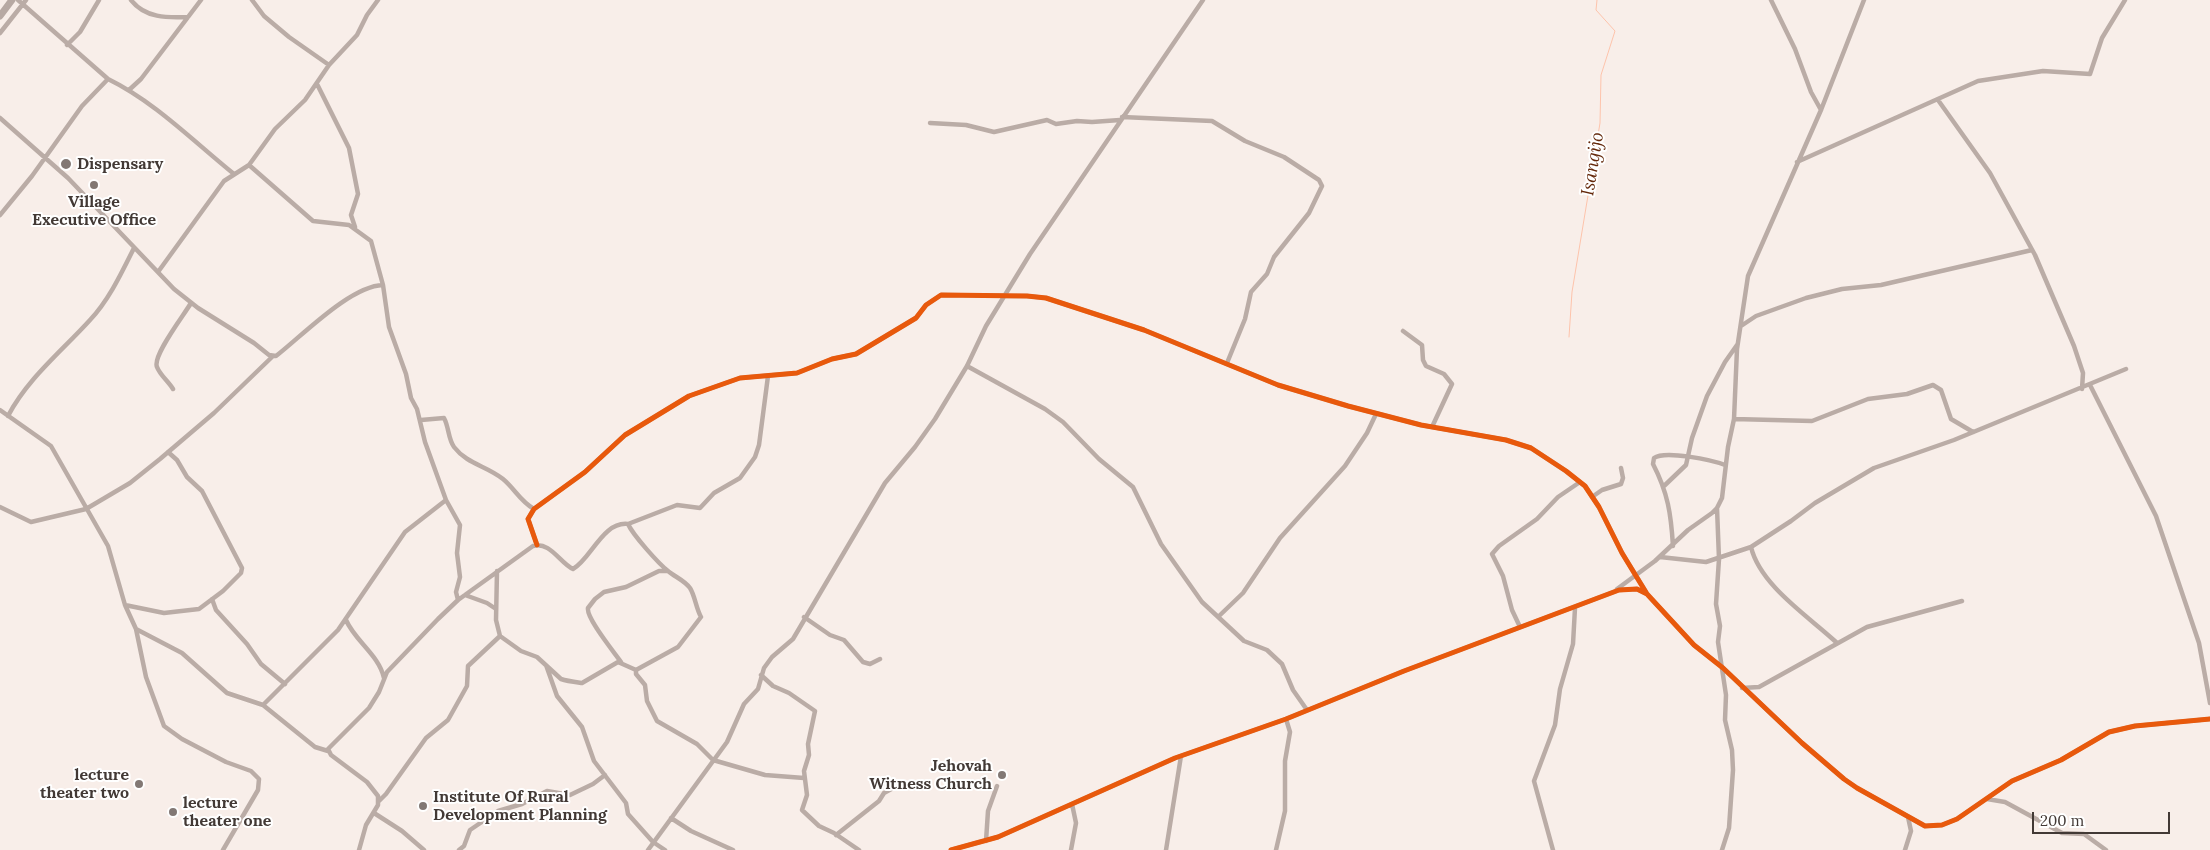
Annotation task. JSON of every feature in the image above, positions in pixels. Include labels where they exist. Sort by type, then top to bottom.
[{"type":"highway","points":[[0,16],[12,0]]},
{"type":"street","points":[[18,0],[25,2],[67,45],[108,79],[129,90],[161,113],[234,174]]},
{"type":"street","points":[[67,45],[80,32],[99,0]]},
{"type":"street","points":[[131,0],[138,8],[160,17],[188,17]]},
{"type":"street","points":[[134,94],[136,86],[201,0]]},
{"type":"street","points":[[252,0],[264,16],[329,65]]},
{"type":"street","points":[[158,272],[224,181],[249,165],[275,129],[305,100],[329,65],[357,35],[377,1],[369,0]]},
{"type":"street","points":[[648,850],[727,742],[744,704],[758,689],[761,675],[772,657],[790,643],[804,617],[831,577],[885,483],[916,447],[967,366],[1004,295],[1121,118],[1204,0]]},
{"type":"street","points":[[1771,0],[1796,49],[1811,92],[1821,110]]},
{"type":"street","points":[[951,850],[986,841],[1181,756],[1286,719],[1520,627],[1575,608],[1614,591],[1637,576],[1673,546],[1685,532],[1717,508],[1722,498],[1725,465],[1734,419],[1738,344],[1748,276],[1796,162],[1821,110],[1864,0]]},
{"type":"street","points":[[1796,162],[1938,100],[1960,88],[1991,78],[2043,71],[2090,74],[2102,38],[2125,0]]},
{"type":"street","points":[[0,33],[25,2]]},
{"type":"street","points":[[0,215],[82,106],[108,79]]},
{"type":"street","points":[[317,84],[348,148],[358,191],[351,215],[356,228]]},
{"type":"street","points":[[129,90],[136,86]]},
{"type":"street","points":[[1938,100],[1990,172],[2032,250],[2074,346],[2083,373],[2082,389]]},
{"type":"street","points":[[0,118],[45,157],[190,303],[272,357]]},
{"type":"street","points":[[930,123],[970,126],[994,132],[1047,120],[1056,124],[1077,120],[1092,122],[1121,118],[1212,121],[1245,141],[1284,158],[1319,180],[1322,186],[1309,213],[1274,258],[1267,274],[1250,292],[1245,319],[1227,363]]},
{"type":"street","points":[[249,165],[313,221],[318,223],[340,222],[356,228],[371,240],[383,285],[389,327],[406,374],[411,398],[421,420],[425,442],[446,500],[460,525],[457,553],[460,577],[456,592],[458,600]]},
{"type":"street","points":[[8,416],[21,393],[91,319],[109,294],[134,248]]},
{"type":"street","points":[[1742,326],[1756,316],[1806,298],[1842,289],[1881,285],[1971,266],[2032,250]]},
{"type":"street","points":[[0,507],[31,522],[86,509],[130,482],[168,452],[214,413],[272,357],[361,291],[383,285]]},
{"type":"street","points":[[768,376],[758,451],[740,478],[714,493],[700,508],[676,504],[628,524],[617,526],[605,534],[573,569],[557,554],[536,544],[528,519],[534,509],[584,472],[613,444],[639,425],[689,396],[740,378],[768,376],[797,374],[832,359],[862,351],[916,318],[926,305],[942,296],[1004,295],[1046,298],[1144,330],[1278,385],[1376,414],[1432,427],[1506,440],[1524,445],[1545,456],[1580,482],[1592,497],[1622,554],[1647,594],[1694,645],[1722,668],[1844,779],[1908,818],[1925,826],[1942,825],[1957,819],[2012,781],[2061,760],[2109,732],[2136,726],[2210,719]]},
{"type":"street","points":[[172,389],[158,368],[156,360],[161,348],[172,334],[190,303]]},
{"type":"street","points":[[1402,331],[1422,345],[1423,360],[1426,366],[1444,374],[1452,384],[1432,427]]},
{"type":"street","points":[[1664,486],[1678,474],[1689,458],[1692,438],[1703,406],[1725,362],[1738,344]]},
{"type":"street","points":[[967,366],[1045,409],[1063,422],[1099,459],[1128,482],[1141,499],[1165,551],[1202,602],[1244,641],[1267,650],[1282,664],[1293,690],[1307,710]]},
{"type":"street","points":[[1660,557],[1703,562],[1719,559],[1751,546],[1791,521],[1814,503],[1874,468],[1973,432],[2082,389],[2126,369]]},
{"type":"street","points":[[1734,419],[1812,421],[1868,398],[1907,394],[1933,384],[1941,390],[1946,410],[1951,419],[1973,432]]},
{"type":"street","points":[[2090,385],[2156,516],[2199,643],[2210,703]]},
{"type":"street","points":[[0,410],[51,446],[108,546],[125,605],[136,629],[146,677],[164,726],[182,739],[226,762],[251,771],[259,779],[258,790],[223,850]]},
{"type":"street","points":[[1218,617],[1243,593],[1280,538],[1345,466],[1376,414]]},
{"type":"street","points":[[421,420],[444,418],[451,441],[459,452],[474,465],[504,480],[520,500],[534,509]]},
{"type":"street","points":[[125,605],[136,609],[174,613],[199,610],[241,573],[242,568],[202,491],[188,477],[177,460],[168,452]]},
{"type":"street","points":[[1673,546],[1668,501],[1664,486],[1653,464],[1654,458],[1664,454],[1700,458],[1725,465]]},
{"type":"street","points":[[1592,497],[1599,492],[1621,484],[1624,478],[1621,468]]},
{"type":"street","points":[[1520,627],[1512,610],[1503,576],[1492,554],[1499,546],[1537,520],[1558,498],[1580,482]]},
{"type":"street","points":[[263,705],[346,620],[405,532],[446,500]]},
{"type":"street","points":[[1717,508],[1719,559],[1716,604],[1720,626],[1718,642],[1726,695],[1725,720],[1732,750],[1733,782],[1729,828],[1722,850]]},
{"type":"street","points":[[1705,518],[1712,520],[1718,526]]},
{"type":"street","points":[[628,524],[631,531],[645,545],[648,552],[668,571],[683,580],[690,589],[700,621],[678,647],[636,670]]},
{"type":"street","points":[[328,752],[329,747],[369,708],[390,668],[458,600],[536,544]]},
{"type":"street","points":[[1751,546],[1757,564],[1773,584],[1836,642]]},
{"type":"street","points":[[497,571],[496,609],[500,636],[546,665],[561,679],[582,683],[612,664],[621,663],[636,670]]},
{"type":"street","points":[[621,663],[604,636],[591,621],[588,608],[604,592],[626,587],[659,571],[668,571]]},
{"type":"street","points":[[1614,591],[1637,589],[1647,594]]},
{"type":"street","points":[[465,595],[496,609]]},
{"type":"street","points":[[212,599],[216,610],[247,644],[261,664],[285,684]]},
{"type":"street","points":[[1742,688],[1759,687],[1836,642],[1882,621],[1948,607],[1962,601]]},
{"type":"street","points":[[1553,850],[1534,781],[1556,725],[1560,689],[1573,644],[1575,608]]},
{"type":"street","points":[[804,617],[830,635],[844,640],[863,662],[870,664],[880,658]]},
{"type":"street","points":[[346,620],[354,636],[380,667],[384,678]]},
{"type":"street","points":[[136,629],[182,652],[227,693],[263,705],[314,747],[328,752],[371,786],[379,801]]},
{"type":"street","points":[[359,850],[366,825],[379,801],[426,738],[446,722],[467,686],[468,666],[500,636]]},
{"type":"street","points":[[546,665],[557,696],[582,728],[594,761],[626,803],[628,814],[653,842],[665,850]]},
{"type":"street","points":[[636,670],[636,674],[645,685],[647,700],[657,722],[698,744],[713,760],[764,775],[804,778]]},
{"type":"street","points":[[761,675],[773,686],[789,693],[815,712],[808,744],[809,755],[804,771],[807,795],[802,808],[803,812],[819,826],[859,850]]},
{"type":"street","points":[[1276,850],[1285,811],[1285,761],[1290,732],[1286,719]]},
{"type":"street","points":[[1166,850],[1181,756]]},
{"type":"street","points":[[459,850],[464,846],[470,830],[500,810],[517,806],[547,792],[570,795],[605,775]]},
{"type":"street","points":[[986,841],[988,811],[997,786]]},
{"type":"street","points":[[836,835],[879,802],[885,792],[895,787]]},
{"type":"street","points":[[1987,799],[2005,802],[2062,833],[2084,834],[2106,850]]},
{"type":"street","points":[[1071,850],[1076,823],[1072,804]]},
{"type":"street","points":[[374,813],[402,831],[424,850]]},
{"type":"street","points":[[671,818],[692,831],[722,843],[733,850]]},
{"type":"street","points":[[1905,850],[1912,829],[1908,818]]},
{"type":"waterway","name":"Isangijo","points":[[1569,337],[1572,292],[1600,123],[1601,75],[1615,31],[1596,10],[1597,0]]},
{"type":"cycle path","points":[[537,545],[528,519],[534,509],[585,472],[625,435],[689,396],[740,378],[797,373],[832,359],[856,354],[916,318],[926,305],[941,295],[1027,296],[1046,298],[1144,330],[1278,385],[1421,425],[1506,440],[1531,448],[1585,486],[1599,507],[1622,553],[1647,594]]},
{"type":"cycle path","points":[[951,850],[998,837],[1175,758],[1286,719],[1404,671],[1619,590],[1637,589],[1647,594],[1694,645],[1723,668],[1802,743],[1844,779],[1925,826],[1942,825],[1957,819],[2012,781],[2061,760],[2109,732],[2135,726],[2210,719]]},
{"type":"place","name":"Dispensary","points":[[66,164]]},
{"type":"place","name":"Village Executive Office","points":[[94,185]]},
{"type":"place","name":"Jehovah Witness Church","points":[[1002,775]]},
{"type":"place","name":"lecture theater two","points":[[139,784]]},
{"type":"place","name":"Institute Of Rural Development Planning","points":[[423,806]]},
{"type":"place","name":"lecture theater one","points":[[173,812]]}]
